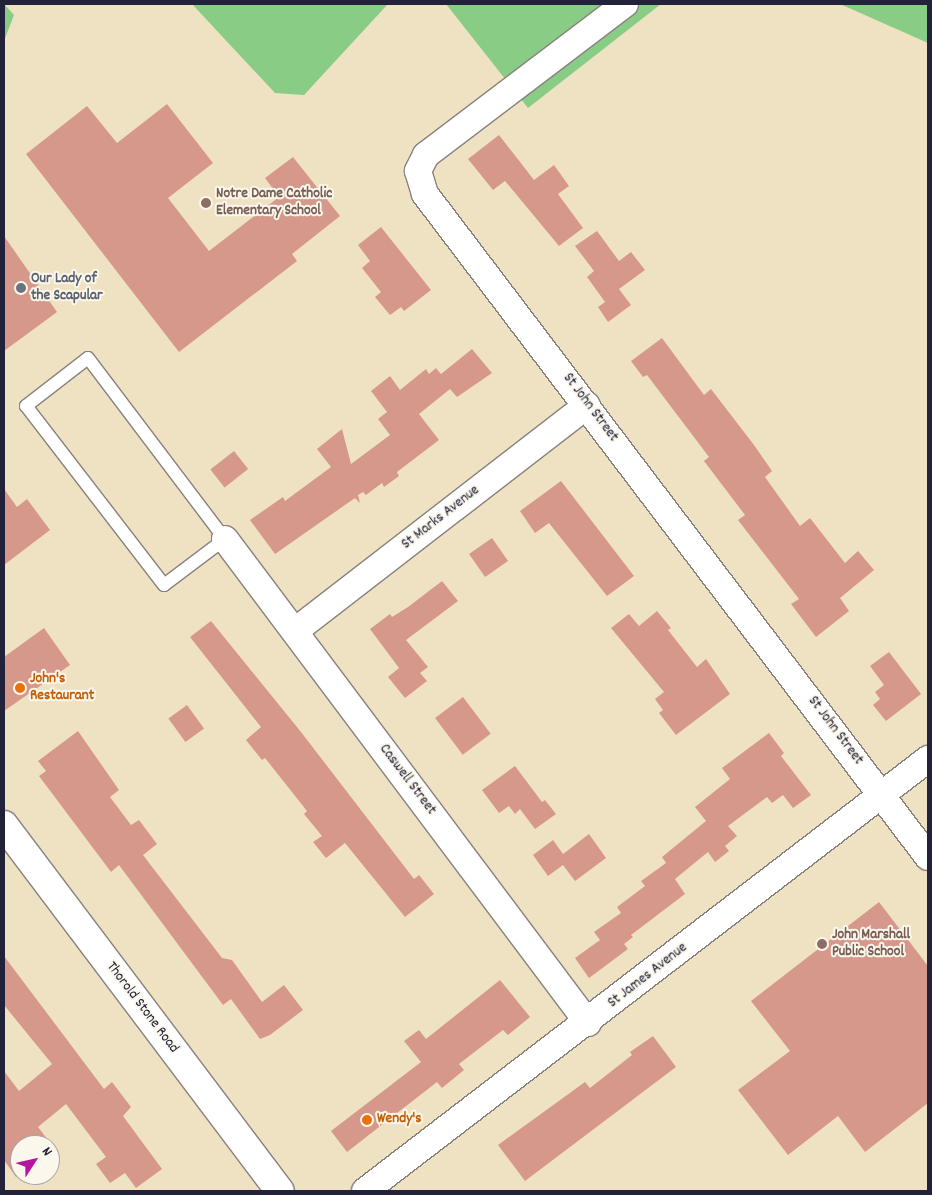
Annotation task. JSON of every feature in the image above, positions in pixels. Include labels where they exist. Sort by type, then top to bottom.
[{"type":"main road","name":"Thorold Stone Road","points":[[4,825],[280,1191]]},
{"type":"street","name":"St John Street","points":[[625,4],[426,155],[418,172],[425,194],[587,405],[928,857]]},
{"type":"street","name":"St Marks Avenue","points":[[295,631],[587,405]]},
{"type":"street","name":"Caswell Street","points":[[225,539],[588,1022]]},
{"type":"street","name":"St James Avenue","points":[[365,1191],[588,1022],[928,759]]},
{"type":"lane","points":[[88,358],[225,539],[164,585],[26,406],[88,358]]},
{"type":"green space","points":[[4,4],[14,15],[4,41]]},
{"type":"green space","points":[[192,4],[388,4],[304,95],[275,93]]},
{"type":"green space","points":[[446,4],[661,4],[528,108]]},
{"type":"green space","points":[[840,4],[928,4],[928,43]]},
{"type":"building","points":[[167,104],[213,163],[168,198],[209,251],[279,197],[265,178],[293,157],[340,216],[292,254],[297,261],[179,352],[26,154],[87,106],[117,143]]},
{"type":"building","points":[[499,135],[534,180],[554,165],[569,186],[558,194],[583,228],[559,246],[505,181],[493,190],[468,159]]},
{"type":"building","points":[[381,227],[431,290],[404,311],[401,307],[390,315],[375,297],[381,292],[362,268],[370,261],[358,245]]},
{"type":"building","points":[[597,231],[619,261],[631,252],[645,270],[619,289],[631,305],[608,322],[598,307],[605,302],[587,277],[594,271],[575,246]]},
{"type":"building","name":"Our Lady of the Scapular","points":[[4,236],[57,312],[4,351]]},
{"type":"building","points":[[662,338],[704,395],[711,389],[754,445],[772,471],[765,477],[800,526],[810,518],[845,563],[858,551],[874,570],[840,598],[849,611],[816,637],[791,604],[799,599],[738,520],[745,515],[704,461],[709,457],[647,375],[643,377],[631,361]]},
{"type":"building","points":[[472,349],[492,373],[457,397],[450,389],[419,414],[439,440],[397,472],[399,476],[384,487],[382,483],[366,495],[363,492],[358,495],[360,503],[355,498],[275,554],[250,520],[283,497],[285,501],[331,467],[317,449],[342,429],[351,464],[390,435],[378,419],[387,412],[371,391],[390,376],[400,390],[426,369],[429,374],[436,368],[441,374]]},
{"type":"building","points":[[234,451],[248,469],[225,488],[210,469]]},
{"type":"building","points":[[561,481],[634,576],[607,596],[549,523],[535,533],[520,511]]},
{"type":"building","points":[[4,489],[17,507],[27,499],[50,530],[4,565]]},
{"type":"building","points":[[492,538],[508,561],[485,577],[469,554]]},
{"type":"building","points":[[442,581],[458,601],[406,640],[428,667],[420,673],[427,681],[405,698],[388,677],[399,668],[370,629],[390,614],[392,617],[408,607]]},
{"type":"building","points":[[657,611],[671,628],[668,630],[697,667],[706,659],[730,694],[676,735],[659,713],[663,710],[655,699],[664,692],[611,628],[629,614],[639,626]]},
{"type":"building","points":[[211,621],[301,732],[414,879],[419,875],[434,894],[405,917],[345,843],[326,858],[313,842],[322,836],[304,814],[307,811],[265,758],[262,760],[246,740],[261,727],[190,637]]},
{"type":"building","name":"John's Restaurant","points":[[44,628],[70,665],[4,711],[4,657]]},
{"type":"building","points":[[889,652],[921,694],[886,721],[873,705],[880,699],[875,692],[884,685],[870,666]]},
{"type":"building","points":[[463,697],[491,734],[463,755],[435,718]]},
{"type":"building","points":[[187,705],[204,728],[185,742],[168,719]]},
{"type":"building","points":[[78,731],[119,790],[110,797],[131,825],[139,820],[157,844],[143,855],[222,958],[232,960],[262,1002],[284,985],[303,1010],[270,1035],[260,1039],[231,999],[223,1005],[119,865],[111,872],[39,776],[46,771],[38,761]]},
{"type":"building","points":[[769,733],[784,753],[781,756],[811,795],[793,808],[783,795],[772,803],[767,797],[728,826],[737,836],[725,846],[729,851],[715,862],[708,852],[675,879],[685,894],[631,935],[633,937],[624,944],[628,949],[589,978],[575,958],[600,940],[594,932],[621,913],[617,907],[645,886],[641,881],[666,863],[662,857],[706,821],[695,807],[730,779],[722,768]]},
{"type":"building","points":[[515,766],[542,802],[545,800],[556,814],[535,829],[520,809],[515,814],[509,806],[499,813],[482,790]]},
{"type":"building","points":[[589,834],[606,858],[575,881],[563,865],[548,876],[533,855],[553,840],[563,854]]},
{"type":"building","points":[[879,902],[928,966],[928,1103],[865,1152],[838,1116],[788,1155],[738,1090],[790,1051],[751,1001]]},
{"type":"building","points":[[4,956],[104,1089],[112,1082],[131,1107],[123,1116],[162,1169],[136,1188],[125,1173],[110,1183],[96,1164],[106,1157],[66,1104],[38,1127],[44,1135],[10,1135],[10,1168],[4,1160],[4,1071],[19,1091],[52,1064],[4,1005]]},
{"type":"building","points":[[500,980],[530,1017],[508,1035],[503,1030],[459,1064],[464,1070],[442,1088],[437,1082],[347,1152],[331,1131],[421,1062],[404,1041],[419,1030],[426,1039]]},
{"type":"building","points":[[653,1036],[676,1067],[525,1181],[498,1145],[585,1082],[590,1088],[632,1055],[630,1052]]},
{"type":"place","name":"Notre Dame Catholic Elementary School","points":[[206,203]]},
{"type":"place","name":"Our Lady of the Scapular","points":[[21,288]]},
{"type":"place","name":"John's Restaurant","points":[[20,688]]},
{"type":"place","name":"John Marshall Public School","points":[[822,944]]},
{"type":"place","name":"Wendy's","points":[[367,1120]]}]
